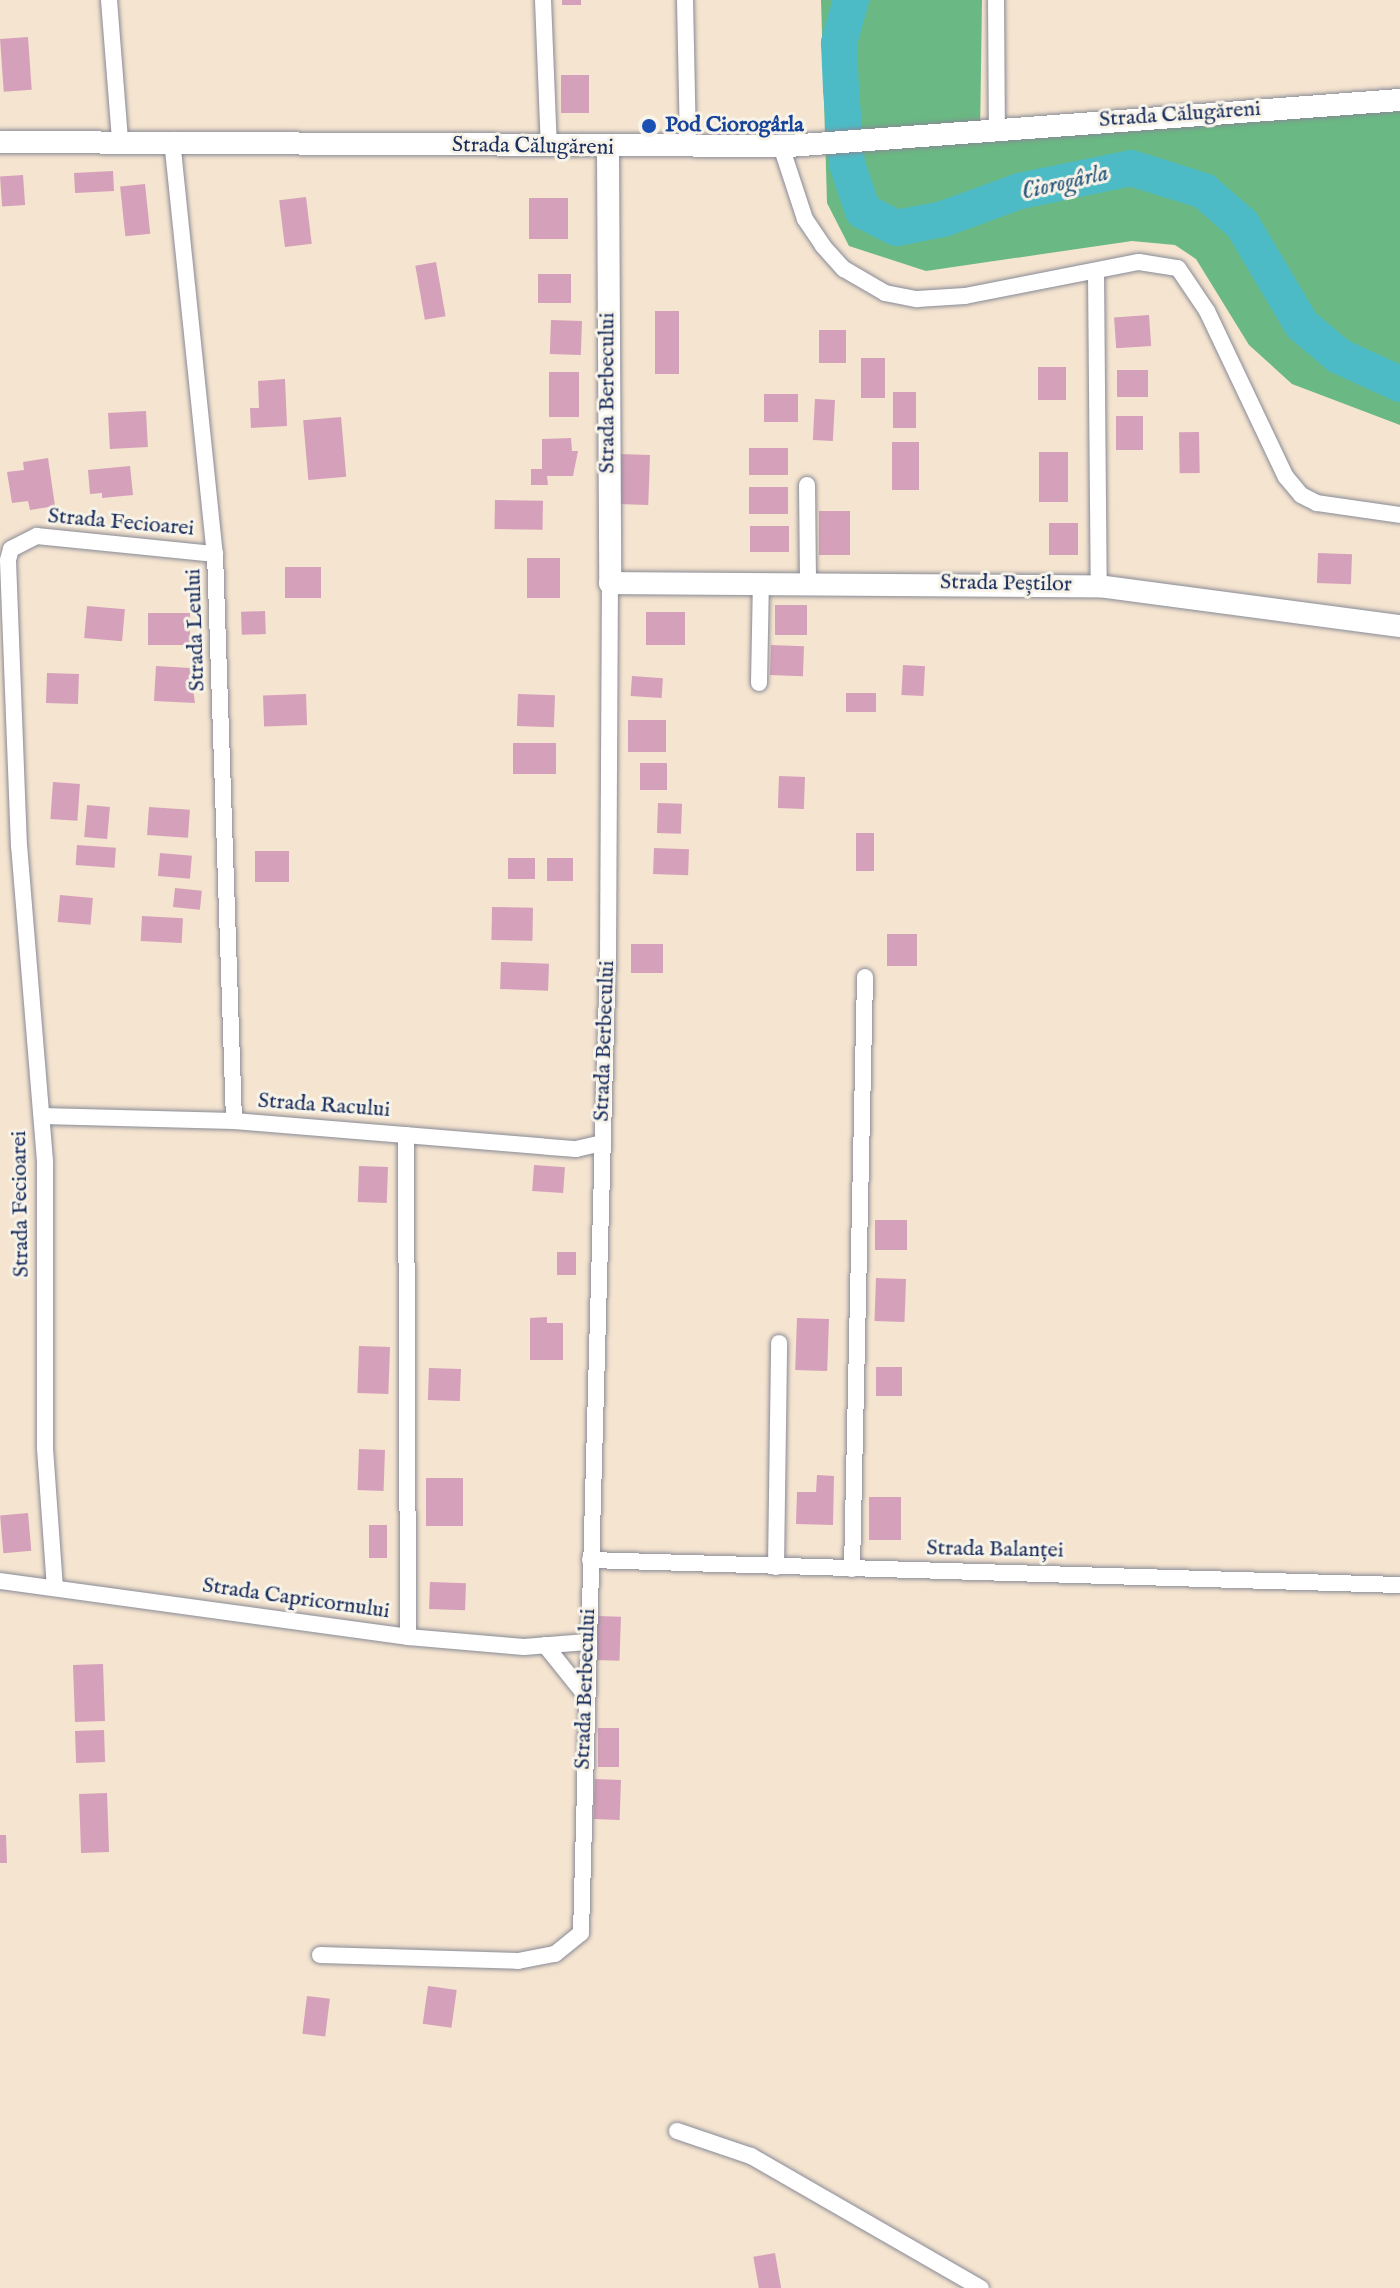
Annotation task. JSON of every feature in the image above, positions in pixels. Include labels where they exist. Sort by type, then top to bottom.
[{"type":"street","points":[[109,0],[120,140]]},
{"type":"street","points":[[543,0],[549,148]]},
{"type":"street","points":[[685,0],[688,148]]},
{"type":"street","points":[[996,0],[997,128]]},
{"type":"street","name":"Strada Călugăreni","points":[[0,142],[172,140],[608,149],[785,146],[1400,100]]},
{"type":"street","name":"Strada Leului","points":[[172,140],[215,554],[234,1121]]},
{"type":"street","points":[[785,146],[805,219],[823,246],[844,269],[885,293],[917,299],[965,296],[1096,273],[1139,262],[1178,268],[1207,311],[1286,477],[1301,495],[1317,503],[1400,515]]},
{"type":"street","name":"Strada Berbecului","points":[[320,1955],[518,1961],[555,1954],[581,1933],[602,1143],[610,583],[608,149]]},
{"type":"street","points":[[1096,273],[1099,586]]},
{"type":"street","points":[[807,485],[808,583]]},
{"type":"street","name":"Strada Fecioarei","points":[[55,1588],[45,1448],[42,1116],[19,847],[11,549],[29,539],[52,536],[215,554]]},
{"type":"street","name":"Strada Peștilor","points":[[610,583],[1099,586],[1400,626]]},
{"type":"street","points":[[759,683],[761,583]]},
{"type":"street","points":[[852,1569],[865,977]]},
{"type":"street","name":"Strada Racului","points":[[42,1116],[234,1121],[576,1149],[602,1143]]},
{"type":"street","points":[[406,1135],[408,1637]]},
{"type":"street","points":[[776,1567],[779,1343]]},
{"type":"street","name":"Strada Balanței","points":[[590,1560],[1400,1585]]},
{"type":"street","name":"Strada Capricornului","points":[[0,1581],[408,1637],[545,1645],[587,1642]]},
{"type":"street","points":[[545,1645],[586,1696]]},
{"type":"street","points":[[677,2131],[751,2156],[981,2288]]},
{"type":"green space","points":[[821,0],[982,0],[980,136],[1400,106],[1400,425],[1292,384],[1249,345],[1196,259],[1175,245],[1132,241],[926,271],[849,246],[827,203]]},
{"type":"building","points":[[562,0],[581,0],[581,5],[562,5]]},
{"type":"building","points":[[28,37],[32,90],[4,92],[0,39]]},
{"type":"building","points":[[561,75],[589,75],[589,113],[561,113]]},
{"type":"building","points":[[113,171],[114,191],[75,193],[74,173]]},
{"type":"building","points":[[23,175],[25,205],[2,207],[0,177]]},
{"type":"building","points":[[145,184],[150,234],[125,236],[120,187]]},
{"type":"building","points":[[306,197],[312,244],[285,247],[279,200]]},
{"type":"building","points":[[529,198],[568,198],[568,239],[529,239]]},
{"type":"building","points":[[436,262],[446,316],[425,320],[415,266]]},
{"type":"building","points":[[538,274],[571,274],[571,303],[538,303]]},
{"type":"building","points":[[655,311],[679,311],[679,374],[655,374]]},
{"type":"building","points":[[1149,315],[1151,346],[1116,348],[1114,317]]},
{"type":"building","points":[[551,320],[582,321],[581,355],[550,354]]},
{"type":"building","points":[[819,330],[846,330],[846,363],[819,363]]},
{"type":"building","points":[[861,358],[885,358],[885,398],[861,398]]},
{"type":"building","points":[[1038,367],[1066,367],[1066,400],[1038,400]]},
{"type":"building","points":[[1117,370],[1148,370],[1148,397],[1117,397]]},
{"type":"building","points":[[549,372],[579,372],[579,417],[549,417]]},
{"type":"building","points":[[285,379],[287,426],[251,428],[250,408],[259,408],[258,381]]},
{"type":"building","points":[[893,392],[916,392],[916,428],[893,428]]},
{"type":"building","points":[[764,394],[798,394],[798,422],[764,422]]},
{"type":"building","points":[[815,399],[835,400],[833,441],[813,440]]},
{"type":"building","points":[[146,411],[148,447],[110,449],[108,413]]},
{"type":"building","points":[[1116,416],[1143,416],[1143,450],[1116,450]]},
{"type":"building","points":[[341,417],[346,477],[308,480],[303,420]]},
{"type":"building","points":[[1179,432],[1199,432],[1200,473],[1180,473]]},
{"type":"building","points":[[571,438],[572,451],[578,451],[573,476],[547,476],[548,485],[531,485],[531,469],[542,469],[542,439]]},
{"type":"building","points":[[892,442],[919,442],[919,490],[892,490]]},
{"type":"building","points":[[749,448],[788,448],[788,475],[749,475]]},
{"type":"building","points":[[1039,452],[1068,452],[1068,502],[1039,502]]},
{"type":"building","points":[[620,454],[650,455],[648,505],[618,504]]},
{"type":"building","points":[[48,458],[55,506],[30,510],[28,501],[12,503],[7,472],[24,470],[23,462]]},
{"type":"building","points":[[130,466],[133,495],[102,498],[102,493],[90,494],[88,470]]},
{"type":"building","points":[[749,487],[788,487],[788,514],[749,514]]},
{"type":"building","points":[[495,500],[543,501],[542,530],[494,529]]},
{"type":"building","points":[[819,511],[850,511],[850,555],[819,555]]},
{"type":"building","points":[[1049,523],[1078,523],[1078,555],[1049,555]]},
{"type":"building","points":[[750,526],[789,526],[789,552],[750,552]]},
{"type":"building","points":[[1318,553],[1352,554],[1351,584],[1317,583]]},
{"type":"building","points":[[527,558],[560,558],[560,598],[527,598]]},
{"type":"building","points":[[285,567],[321,567],[321,598],[285,598]]},
{"type":"building","points":[[775,605],[807,605],[807,635],[775,635]]},
{"type":"building","points":[[87,606],[125,609],[122,641],[84,638]]},
{"type":"building","points":[[265,611],[266,634],[242,635],[241,612]]},
{"type":"building","points":[[646,612],[685,612],[685,645],[646,645]]},
{"type":"building","points":[[148,613],[190,613],[190,645],[148,645]]},
{"type":"building","points":[[771,645],[804,646],[803,676],[770,675]]},
{"type":"building","points":[[903,665],[925,666],[923,696],[901,695]]},
{"type":"building","points":[[156,666],[190,668],[195,703],[154,701]]},
{"type":"building","points":[[47,673],[79,674],[78,704],[46,703]]},
{"type":"building","points":[[632,676],[663,678],[662,698],[631,696]]},
{"type":"building","points":[[846,693],[876,693],[876,712],[846,712]]},
{"type":"building","points":[[306,694],[307,725],[264,726],[263,696]]},
{"type":"building","points":[[518,694],[555,695],[554,727],[517,726]]},
{"type":"building","points":[[628,720],[666,720],[666,752],[628,752]]},
{"type":"building","points":[[513,743],[556,743],[556,774],[513,774]]},
{"type":"building","points":[[640,763],[667,763],[667,790],[640,790]]},
{"type":"building","points":[[779,776],[805,777],[804,809],[778,808]]},
{"type":"building","points":[[53,782],[80,784],[77,821],[50,819]]},
{"type":"building","points":[[658,803],[682,804],[681,834],[657,833]]},
{"type":"building","points":[[87,805],[110,807],[107,839],[84,837]]},
{"type":"building","points":[[149,807],[190,810],[188,838],[147,835]]},
{"type":"building","points":[[856,833],[874,833],[874,871],[856,871]]},
{"type":"building","points":[[77,845],[116,848],[115,868],[76,865]]},
{"type":"building","points":[[654,848],[689,849],[688,875],[653,874]]},
{"type":"building","points":[[255,851],[289,851],[289,882],[255,882]]},
{"type":"building","points":[[160,853],[192,856],[190,879],[158,876]]},
{"type":"building","points":[[508,858],[535,858],[535,879],[508,879]]},
{"type":"building","points":[[547,858],[573,858],[573,881],[547,881]]},
{"type":"building","points":[[175,888],[202,891],[200,910],[173,907]]},
{"type":"building","points":[[60,895],[93,898],[91,925],[58,922]]},
{"type":"building","points":[[492,907],[533,908],[532,941],[491,940]]},
{"type":"building","points":[[142,916],[183,918],[182,943],[141,941]]},
{"type":"building","points":[[887,934],[917,934],[917,966],[887,966]]},
{"type":"building","points":[[631,944],[663,944],[663,973],[631,973]]},
{"type":"building","points":[[501,962],[549,964],[548,991],[500,989]]},
{"type":"building","points":[[534,1165],[565,1167],[563,1193],[532,1191]]},
{"type":"building","points":[[359,1166],[388,1167],[387,1203],[358,1202]]},
{"type":"building","points":[[875,1220],[907,1220],[907,1250],[875,1250]]},
{"type":"building","points":[[557,1252],[576,1252],[576,1275],[557,1275]]},
{"type":"building","points":[[876,1278],[906,1279],[904,1322],[874,1321]]},
{"type":"building","points":[[547,1317],[547,1323],[563,1323],[563,1360],[530,1360],[530,1318]]},
{"type":"building","points":[[797,1318],[829,1319],[827,1371],[795,1370]]},
{"type":"building","points":[[359,1346],[390,1347],[388,1394],[357,1393]]},
{"type":"building","points":[[876,1367],[902,1367],[902,1396],[876,1396]]},
{"type":"building","points":[[429,1368],[461,1369],[460,1401],[428,1400]]},
{"type":"building","points":[[359,1449],[385,1450],[384,1491],[358,1490]]},
{"type":"building","points":[[817,1475],[834,1476],[833,1525],[796,1524],[797,1492],[816,1492]]},
{"type":"building","points":[[426,1478],[463,1478],[463,1526],[426,1526]]},
{"type":"building","points":[[869,1497],[901,1497],[901,1540],[869,1540]]},
{"type":"building","points":[[28,1513],[31,1551],[3,1553],[0,1515]]},
{"type":"building","points":[[369,1525],[387,1525],[387,1558],[369,1558]]},
{"type":"building","points":[[430,1582],[466,1583],[465,1610],[429,1609]]},
{"type":"building","points":[[597,1616],[621,1617],[619,1661],[595,1660]]},
{"type":"building","points":[[103,1664],[105,1721],[75,1722],[73,1665]]},
{"type":"building","points":[[598,1728],[619,1728],[619,1767],[598,1767]]},
{"type":"building","points":[[104,1730],[105,1762],[76,1763],[75,1731]]},
{"type":"building","points":[[595,1779],[621,1780],[620,1820],[594,1819]]},
{"type":"building","points":[[107,1793],[109,1852],[81,1853],[79,1794]]},
{"type":"building","points":[[0,1835],[6,1835],[7,1863],[0,1863]]},
{"type":"building","points":[[428,1986],[457,1990],[451,2028],[423,2024]]},
{"type":"building","points":[[307,1996],[330,1999],[325,2037],[302,2034]]},
{"type":"building","points":[[775,2253],[781,2288],[759,2288],[753,2257]]},
{"type":"waterway","name":"Ciorogârla","points":[[851,0],[839,43],[841,89],[847,164],[863,211],[897,228],[943,219],[1020,191],[1131,168],[1204,191],[1242,224],[1302,325],[1339,356],[1400,384]]},
{"type":"place","name":"Pod Ciorogârla","points":[[649,126]]}]
